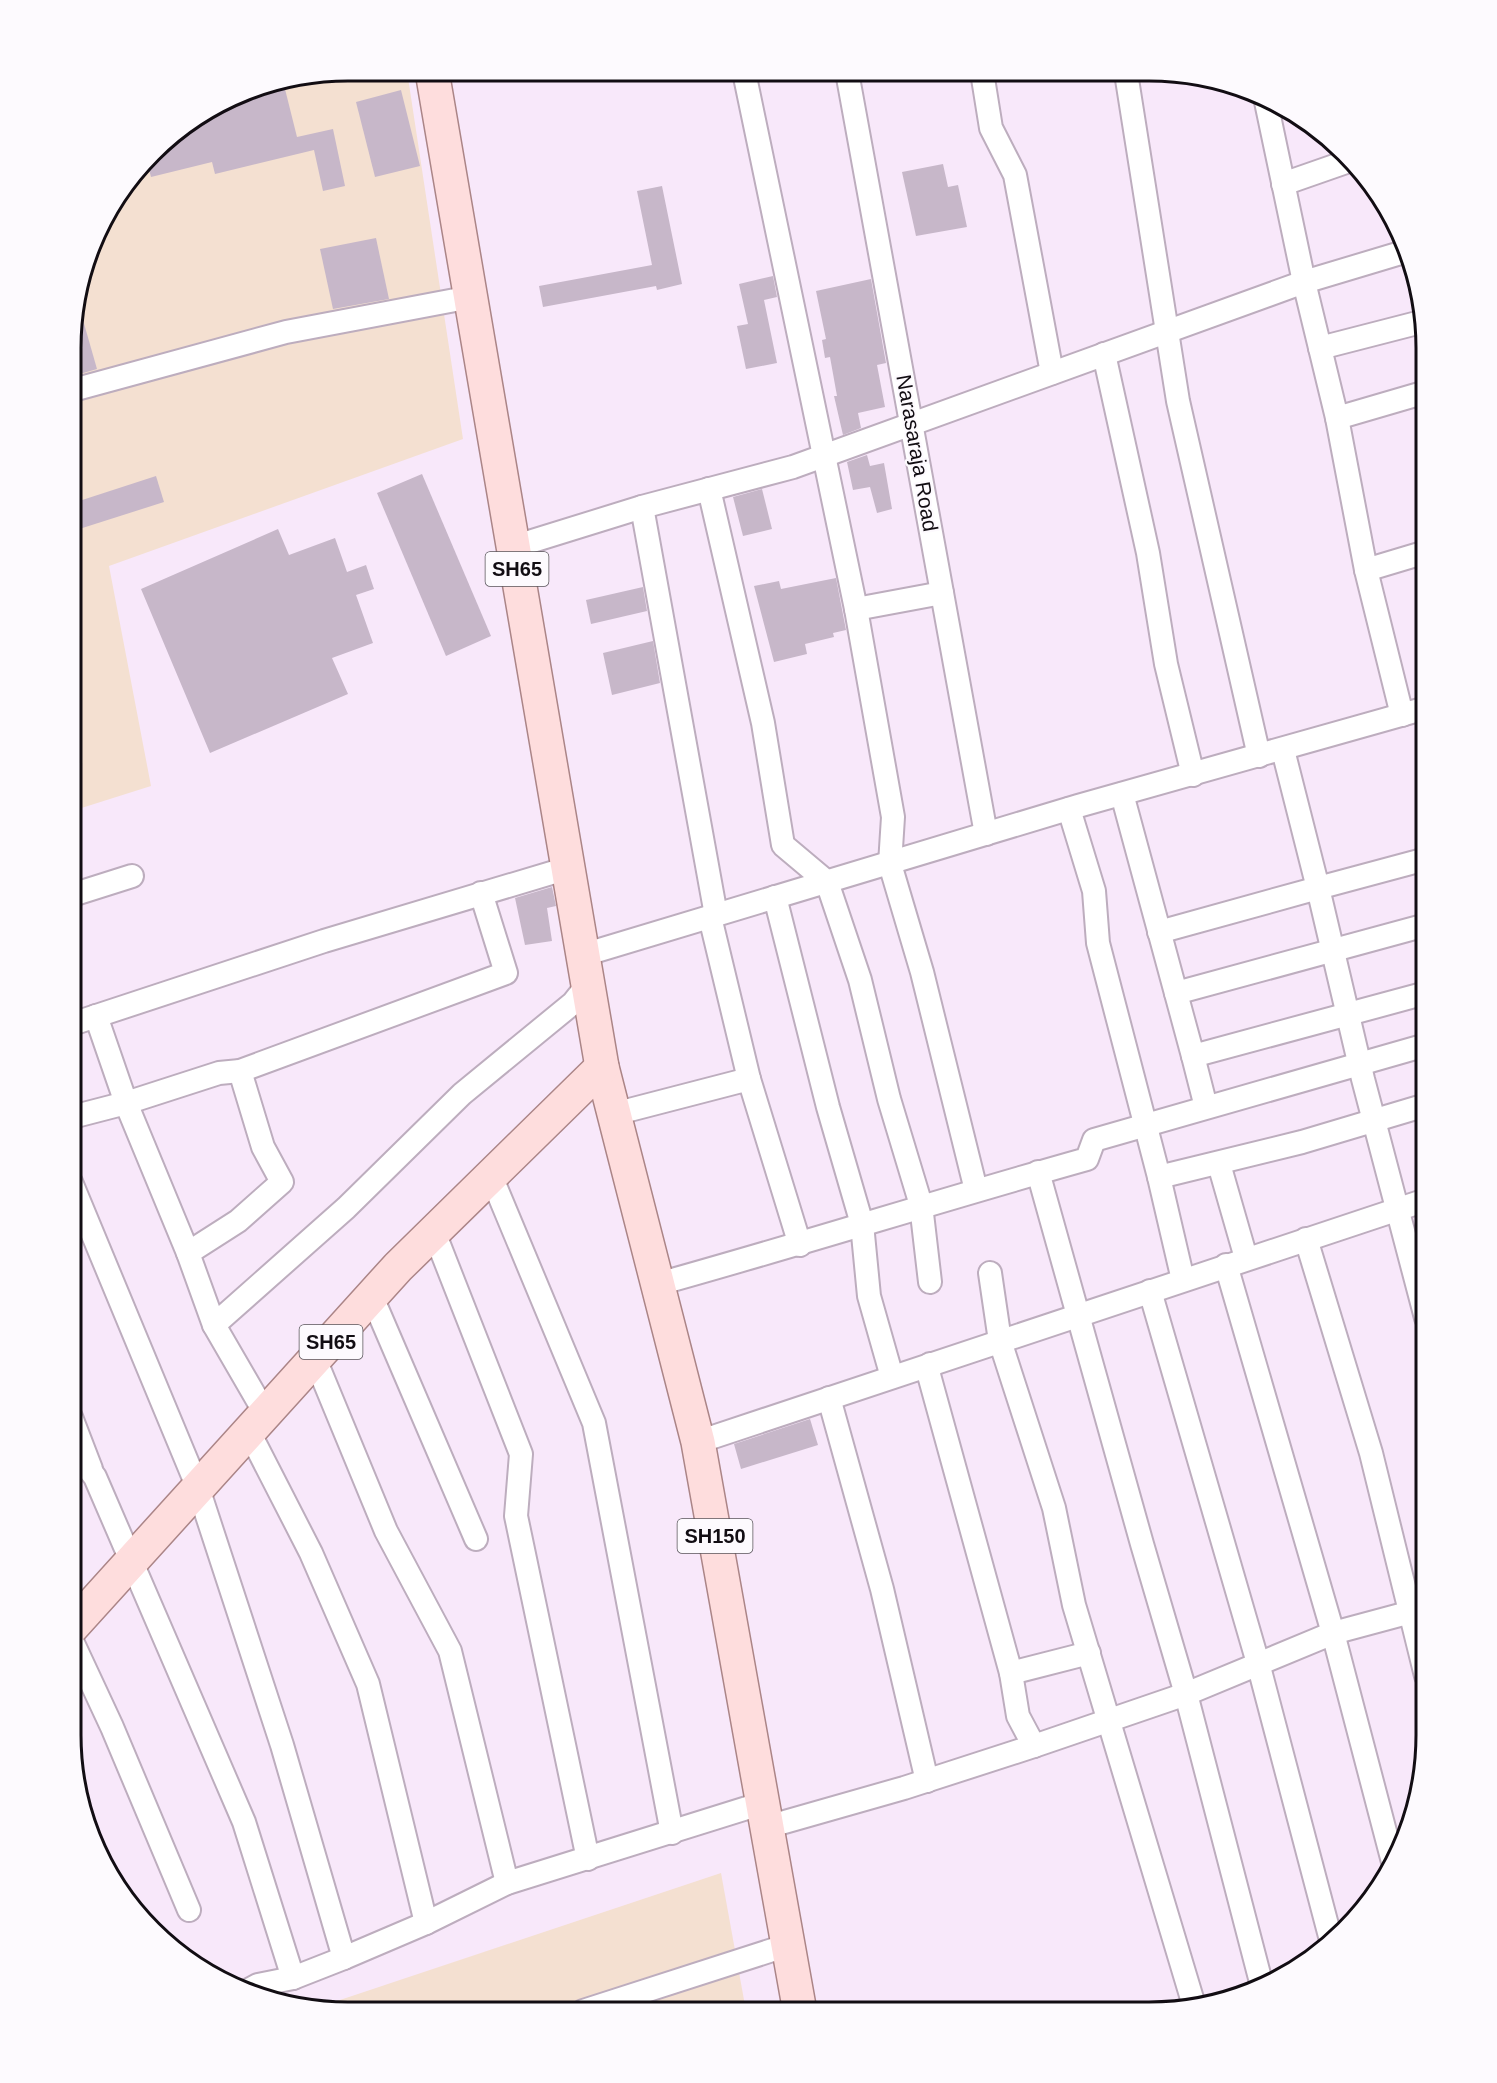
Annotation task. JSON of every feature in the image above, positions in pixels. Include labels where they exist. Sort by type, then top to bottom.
[{"type":"main road","name":"SH65","points":[[81,1617],[372,1296],[602,1067],[434,81]]},
{"type":"main road","name":"SH150","points":[[602,1067],[698,1442],[798,2002]]},
{"type":"street","points":[[746,81],[856,609],[893,817],[890,864],[922,972],[976,1190]]},
{"type":"street","name":"Narasaraja Road","points":[[849,81],[986,834]]},
{"type":"street","points":[[983,81],[991,128],[1015,175],[1052,373]]},
{"type":"street","points":[[1127,81],[1178,401],[1259,756]]},
{"type":"street","points":[[1268,109],[1304,282],[1337,418],[1366,570],[1402,715]]},
{"type":"street","points":[[1283,184],[1342,163]]},
{"type":"street","points":[[513,547],[642,507],[824,456],[1304,282],[1399,254]]},
{"type":"street","points":[[81,388],[286,332],[471,297]]},
{"type":"street","points":[[1320,348],[1415,323]]},
{"type":"street","points":[[1104,354],[1148,553],[1166,664],[1193,775]]},
{"type":"street","points":[[1337,418],[1416,395]]},
{"type":"street","points":[[709,489],[763,723],[783,845],[828,882],[860,980],[890,1099],[921,1205],[930,1282]]},
{"type":"street","points":[[642,507],[713,916],[749,1079],[800,1245]]},
{"type":"street","points":[[1366,570],[1416,555]]},
{"type":"street","points":[[856,609],[942,592]]},
{"type":"street","points":[[214,1324],[346,1209],[462,1094],[573,1003],[586,970],[713,916],[1069,809],[1416,711]]},
{"type":"street","points":[[1283,750],[1359,1063],[1416,1280]]},
{"type":"street","points":[[1122,794],[1206,1107]]},
{"type":"street","points":[[1069,809],[1094,891],[1098,943],[1146,1124],[1183,1280]]},
{"type":"street","points":[[1159,932],[1416,861]]},
{"type":"street","points":[[81,1021],[324,941],[568,868]]},
{"type":"street","points":[[81,892],[132,876]]},
{"type":"street","points":[[81,1115],[126,1103],[219,1073],[240,1071],[506,973],[482,893]]},
{"type":"street","points":[[775,897],[828,1107],[862,1224],[869,1296],[892,1377]]},
{"type":"street","points":[[1176,993],[1416,928]]},
{"type":"street","points":[[1193,1056],[1416,996]]},
{"type":"street","points":[[96,1016],[126,1103],[188,1253],[214,1324],[368,1684],[426,1923]]},
{"type":"street","points":[[658,1284],[800,1245],[921,1205],[1087,1159],[1094,1140],[1416,1048]]},
{"type":"street","points":[[188,1253],[238,1221],[282,1182],[263,1147],[240,1071]]},
{"type":"street","points":[[614,1114],[749,1079]]},
{"type":"street","points":[[1159,1177],[1219,1164],[1416,1108]]},
{"type":"street","points":[[1219,1164],[1236,1262],[1390,1850]]},
{"type":"street","points":[[1038,1172],[1186,1694],[1260,1978]]},
{"type":"street","points":[[491,1176],[594,1423],[672,1833]]},
{"type":"street","points":[[698,1442],[1416,1203]]},
{"type":"street","points":[[81,1206],[198,1488],[282,1745],[344,1958]]},
{"type":"street","points":[[434,1232],[522,1454],[516,1516],[588,1859]]},
{"type":"street","points":[[1306,1239],[1416,1607]]},
{"type":"street","points":[[990,1273],[1000,1341],[1054,1508],[1074,1605],[1192,1999]]},
{"type":"street","points":[[1150,1291],[1258,1663],[1329,1932]]},
{"type":"street","points":[[372,1296],[477,1539]]},
{"type":"street","points":[[315,1359],[386,1531],[450,1651],[507,1884]]},
{"type":"street","points":[[930,1364],[929,1374],[1011,1673],[1018,1716],[1034,1746]]},
{"type":"street","points":[[829,1398],[882,1589],[927,1781]]},
{"type":"street","points":[[81,1442],[244,1822],[293,1978]]},
{"type":"street","points":[[81,1461],[95,1477]]},
{"type":"street","points":[[256,1986],[293,1978],[344,1958],[426,1923],[507,1884],[672,1833],[927,1781],[1186,1694],[1333,1633],[1416,1610]]},
{"type":"street","points":[[1011,1673],[1089,1653]]},
{"type":"street","points":[[81,1660],[112,1727],[189,1910]]},
{"type":"street","points":[[611,2002],[788,1944]]},
{"type":"shaded area","points":[[348,81],[409,81],[463,439],[109,566],[151,786],[81,808],[81,348],[83,313],[95,262],[117,214],[136,185],[172,147],[214,117],[246,101],[296,86]]},
{"type":"shaded area","points":[[721,1873],[744,2002],[348,2002],[336,2001]]},
{"type":"building","points":[[285,89],[297,137],[333,129],[345,186],[323,191],[314,150],[215,174],[212,162],[151,177],[149,170],[159,159],[200,126],[246,101]]},
{"type":"building","points":[[401,90],[420,166],[375,177],[356,102]]},
{"type":"building","points":[[943,164],[948,187],[958,185],[967,227],[916,236],[902,172]]},
{"type":"building","points":[[662,186],[682,284],[657,290],[656,286],[543,307],[539,286],[652,265],[637,191]]},
{"type":"building","points":[[376,238],[389,299],[333,309],[320,249]]},
{"type":"building","points":[[773,276],[777,297],[764,300],[777,363],[746,369],[737,326],[748,324],[739,284]]},
{"type":"building","points":[[871,279],[886,363],[877,365],[885,407],[858,413],[861,428],[843,435],[834,396],[837,396],[830,357],[825,358],[822,340],[826,339],[816,291]]},
{"type":"building","points":[[83,319],[97,369],[81,374]]},
{"type":"building","points":[[867,455],[870,466],[884,463],[892,509],[877,513],[870,487],[853,490],[847,462]]},
{"type":"building","points":[[422,474],[491,636],[446,656],[377,493]]},
{"type":"building","points":[[156,476],[164,502],[81,528],[81,500]]},
{"type":"building","points":[[762,489],[772,529],[743,536],[733,497]]},
{"type":"building","points":[[278,529],[289,555],[335,538],[347,572],[366,565],[374,589],[356,595],[373,643],[332,658],[348,694],[210,753],[141,589]]},
{"type":"building","points":[[836,578],[846,630],[833,633],[834,637],[805,644],[807,654],[774,662],[754,586],[779,581],[781,589]]},
{"type":"building","points":[[643,587],[647,611],[591,624],[586,600]]},
{"type":"building","points":[[653,641],[660,683],[612,695],[603,653]]},
{"type":"building","points":[[552,887],[556,906],[547,908],[552,941],[525,945],[515,898]]},
{"type":"building","points":[[810,1419],[818,1445],[741,1469],[734,1444]]}]
